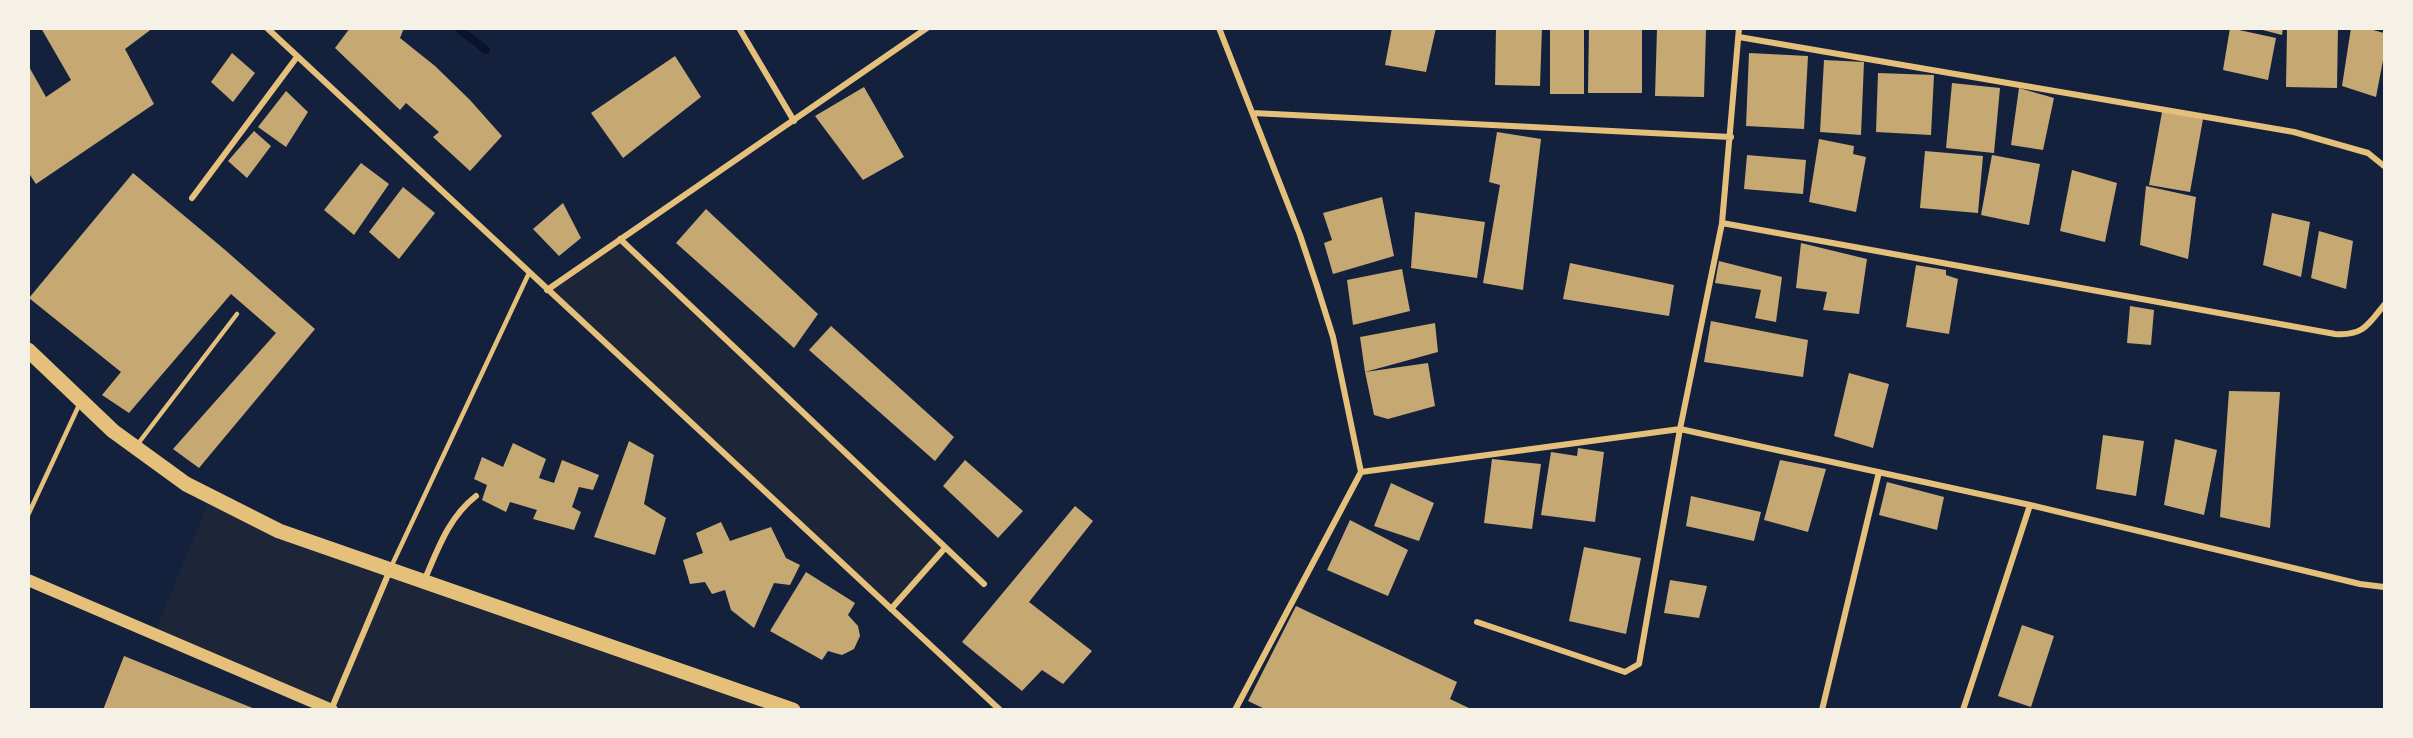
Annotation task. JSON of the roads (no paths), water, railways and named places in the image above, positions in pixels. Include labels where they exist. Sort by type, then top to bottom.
[{"type":"main road","points":[[28,350],[113,431],[186,484],[279,531],[793,710]]},
{"type":"main road","points":[[28,580],[332,709]]},
{"type":"main road","points":[[750,694],[764,710]]},
{"type":"street","points":[[267,28],[1000,710]]},
{"type":"street","points":[[739,28],[795,121]]},
{"type":"street","points":[[547,290],[927,28]]},
{"type":"street","points":[[1219,28],[1300,235],[1333,337],[1361,472],[1235,710]]},
{"type":"street","points":[[1477,622],[1625,672],[1639,664],[1680,429],[1722,223],[1739,28]]},
{"type":"street","points":[[1739,37],[2294,132],[2368,153],[2385,166]]},
{"type":"street","points":[[192,198],[297,57]]},
{"type":"street","points":[[1253,113],[1731,137]]},
{"type":"street","points":[[1722,223],[2335,334],[2352,335],[2365,329],[2385,305]]},
{"type":"street","points":[[620,239],[984,584]]},
{"type":"street","points":[[1361,472],[1680,429],[2030,505],[2360,584],[2385,587]]},
{"type":"street","points":[[1822,710],[1879,472]]},
{"type":"street","points":[[424,581],[448,526],[463,506],[476,496]]},
{"type":"street","points":[[1963,710],[2030,505]]},
{"type":"street","points":[[891,609],[945,548]]},
{"type":"street","points":[[332,709],[390,569]]},
{"type":"street","points":[[977,689],[993,710]]},
{"type":"lane","points":[[390,569],[529,273]]},
{"type":"lane","points":[[135,447],[237,314]]},
{"type":"lane","points":[[28,515],[81,401]]},
{"type":"waterway","points":[[458,28],[486,50]]}]
